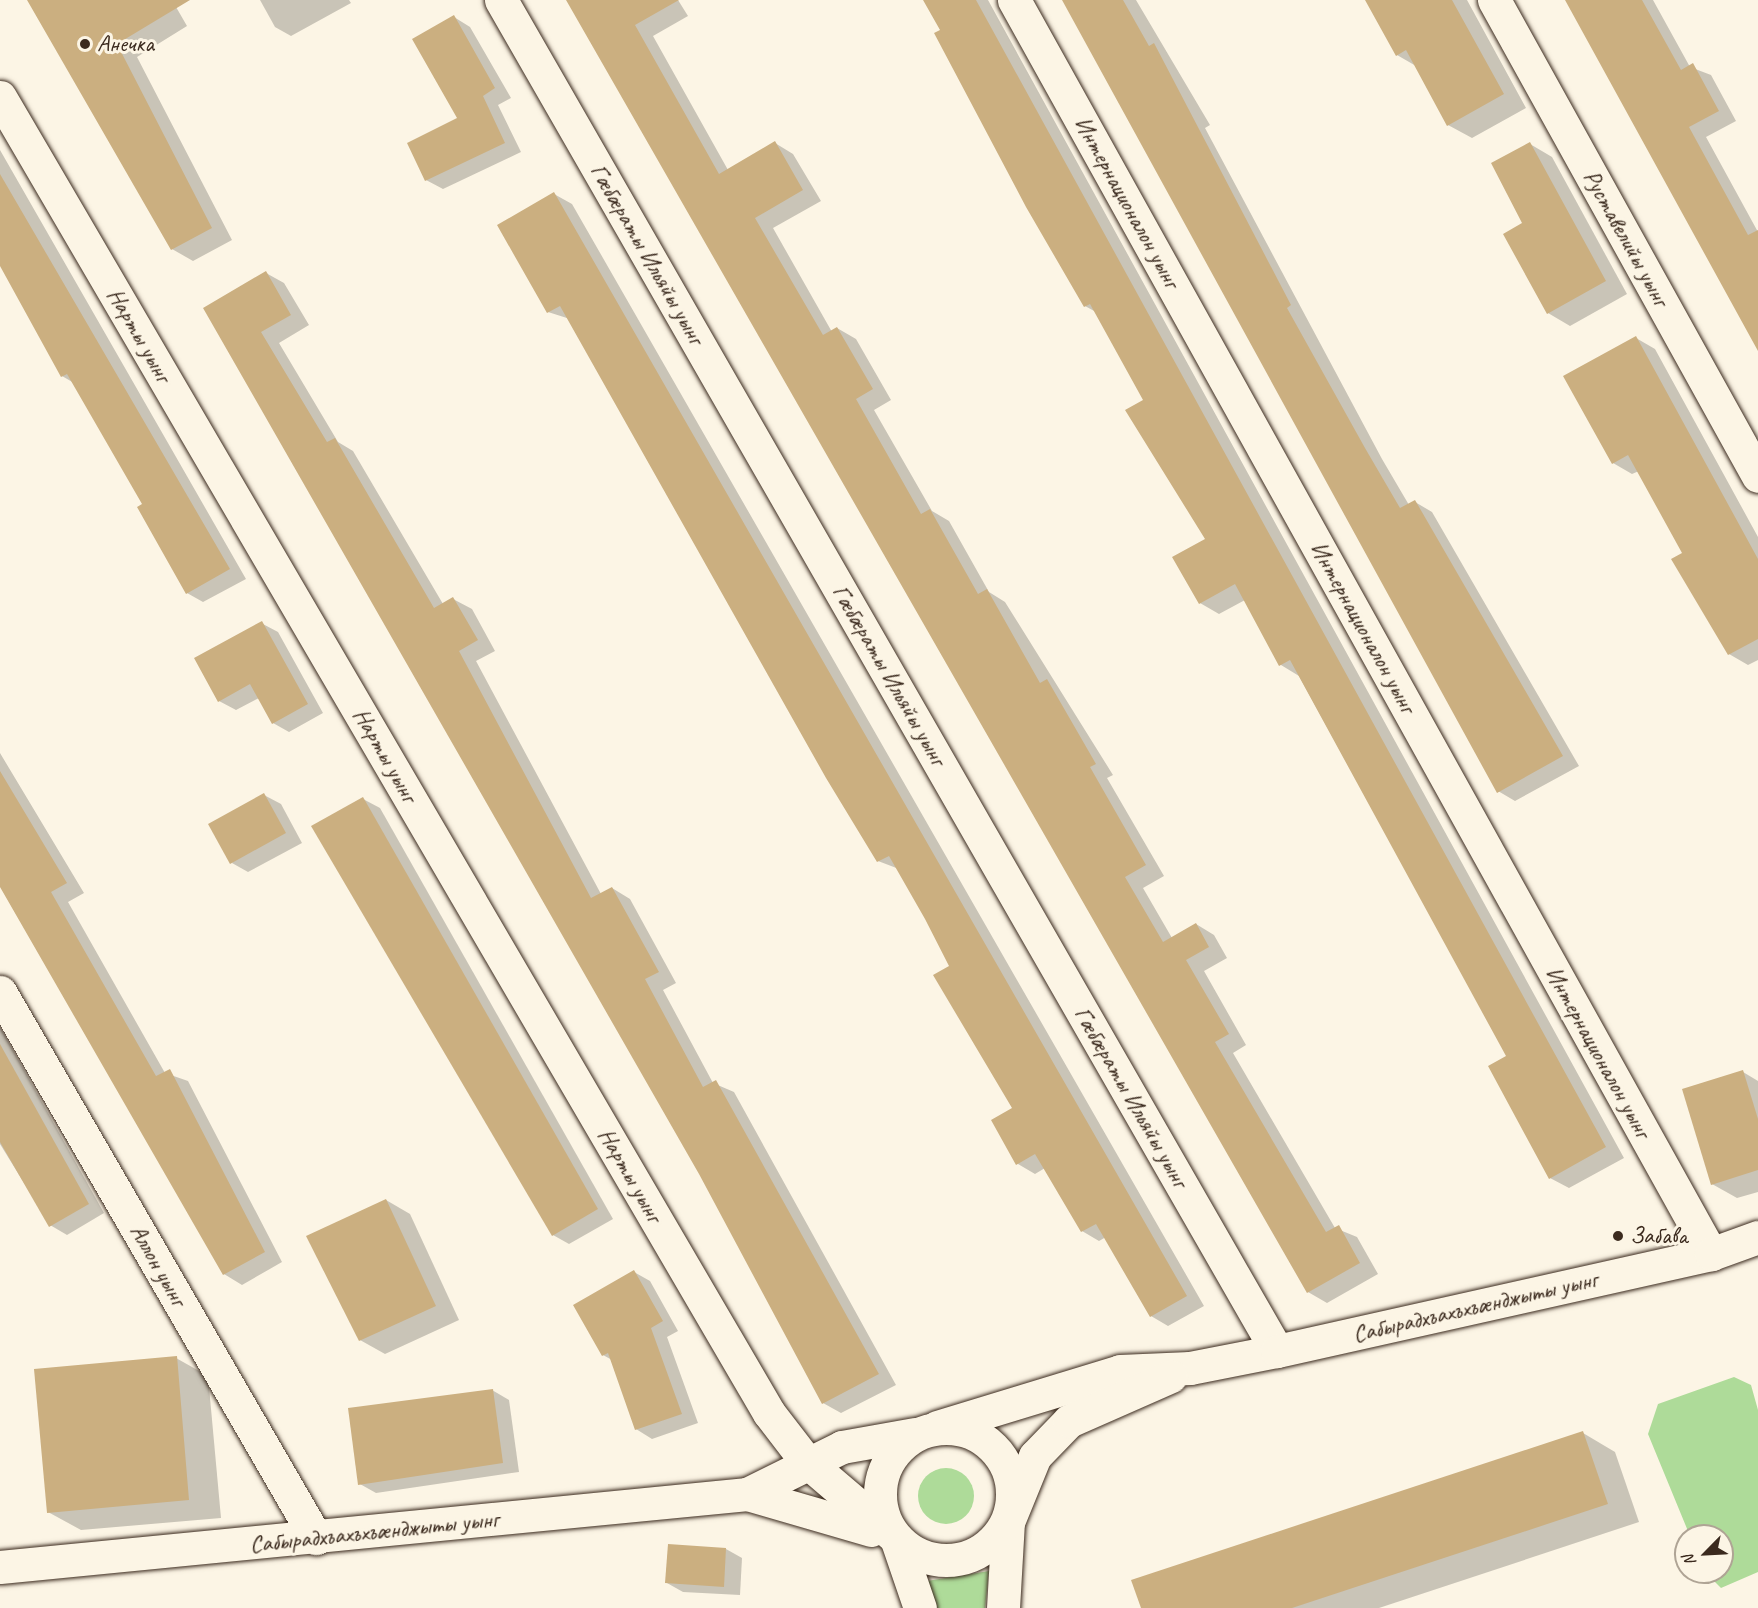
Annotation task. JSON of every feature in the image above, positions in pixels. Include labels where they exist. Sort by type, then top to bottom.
[{"type":"street","name":"Гæбæраты Ильяйы уынг","points":[[501,0],[1277,1351]]},
{"type":"street","name":"Интернационалон уынг","points":[[1014,0],[1711,1254]]},
{"type":"street","name":"Руставелийы уынг","points":[[1494,0],[1758,476]]},
{"type":"street","name":"Нарты уынг","points":[[0,97],[769,1413],[806,1461],[896,1538]]},
{"type":"street","name":"Аллон уынг","points":[[0,992],[316,1538]]},
{"type":"street","name":"Сабырадхъахъхъæнджыты уынг","points":[[926,1431],[1120,1371],[1190,1368],[1277,1351],[1711,1254],[1758,1238]]},
{"type":"street","name":"Сабырадхъахъхъæнджыты уынг","points":[[1008,1522],[1035,1456],[1069,1421],[1190,1368]]},
{"type":"street","points":[[769,1413],[842,1447]]},
{"type":"street","points":[[747,1494],[806,1461],[842,1447],[958,1427],[996,1449],[1008,1472],[1004,1608]]},
{"type":"street","points":[[920,1608],[896,1538],[884,1515],[881,1492],[897,1452],[926,1431]]},
{"type":"street","name":"Сабырадхъахъхъæнджыты уынг","points":[[0,1567],[316,1538],[747,1494]]},
{"type":"street","points":[[747,1494],[896,1538],[928,1557],[949,1560],[990,1542],[1008,1522]]},
{"type":"green space","points":[[1734,1377],[1751,1385],[1758,1410],[1758,1572],[1734,1582],[1734,1524],[1685,1524],[1648,1434],[1658,1404]]},
{"type":"green space","points":[[941,1468],[951,1468],[966,1476],[972,1485],[974,1496],[972,1507],[966,1516],[951,1524],[941,1524],[930,1519],[923,1512],[918,1501],[918,1491],[923,1480],[930,1473]]},
{"type":"green space","points":[[989,1571],[985,1608],[937,1608],[927,1581]]},
{"type":"green space","points":[[1717,1584],[1730,1584],[1721,1588]]},
{"type":"building","points":[[27,0],[190,0],[117,44],[212,228],[171,250]]},
{"type":"building","points":[[566,0],[679,0],[635,25],[719,174],[775,141],[803,190],[755,218],[823,335],[837,327],[873,389],[856,399],[921,514],[930,509],[978,594],[987,589],[1040,683],[1047,679],[1096,764],[1090,767],[1146,865],[1125,877],[1163,942],[1196,923],[1209,947],[1186,960],[1229,1034],[1215,1042],[1326,1232],[1339,1225],[1360,1263],[1307,1293]]},
{"type":"building","points":[[923,0],[976,0],[1606,1147],[1549,1179],[1488,1066],[1506,1056],[1290,660],[1279,666],[1235,584],[1199,604],[1172,557],[1205,539],[1125,410],[1143,400],[1090,304],[1084,307],[1026,207],[934,33],[940,30]]},
{"type":"building","points":[[1062,0],[1123,0],[1149,46],[1154,43],[1291,305],[1287,308],[1365,448],[1400,508],[1415,500],[1563,756],[1497,793]]},
{"type":"building","points":[[1365,0],[1452,0],[1504,94],[1447,126],[1406,50],[1396,56]]},
{"type":"building","points":[[1565,0],[1642,0],[1681,70],[1693,63],[1719,111],[1689,127],[1748,235],[1758,230],[1758,351]]},
{"type":"building","points":[[454,15],[495,88],[483,96],[505,143],[425,181],[407,143],[457,118],[412,39]]},
{"type":"building","points":[[1530,142],[1606,281],[1547,314],[1503,234],[1522,223],[1491,163]]},
{"type":"building","points":[[0,174],[230,569],[186,594],[137,507],[142,504],[67,374],[61,377],[0,266]]},
{"type":"building","points":[[554,192],[1187,1296],[1150,1317],[1096,1224],[1081,1232],[1035,1154],[1016,1165],[991,1120],[1012,1108],[933,975],[949,966],[925,919],[889,856],[877,862],[826,778],[560,306],[547,313],[497,225]]},
{"type":"building","points":[[266,271],[291,315],[261,332],[327,442],[335,438],[434,608],[453,597],[478,640],[459,651],[591,898],[612,887],[659,972],[645,979],[703,1087],[716,1080],[879,1374],[822,1404],[699,1174],[203,308]]},
{"type":"building","points":[[1636,336],[1758,559],[1758,639],[1728,655],[1671,559],[1682,553],[1628,455],[1612,464],[1563,376]]},
{"type":"building","points":[[262,621],[308,704],[272,724],[250,684],[218,702],[194,658]]},
{"type":"building","points":[[0,771],[67,883],[51,892],[156,1076],[170,1069],[265,1252],[223,1275],[0,887]]},
{"type":"building","points":[[264,793],[286,833],[230,864],[208,824]]},
{"type":"building","points":[[363,797],[598,1209],[552,1236],[311,826]]},
{"type":"building","points":[[0,1044],[89,1204],[49,1227],[0,1142]]},
{"type":"building","points":[[1743,1070],[1758,1119],[1758,1170],[1711,1185],[1682,1089]]},
{"type":"building","points":[[386,1199],[436,1306],[359,1341],[306,1236]]},
{"type":"building","points":[[634,1270],[663,1321],[651,1328],[682,1414],[635,1430],[608,1353],[602,1356],[573,1305]]},
{"type":"building","points":[[177,1356],[189,1500],[47,1513],[34,1369]]},
{"type":"building","points":[[493,1389],[503,1463],[358,1485],[348,1408]]},
{"type":"building","points":[[1583,1431],[1608,1504],[1292,1608],[1141,1608],[1131,1580]]},
{"type":"building","points":[[668,1544],[726,1548],[724,1587],[665,1583]]},
{"type":"place","name":"Анечка","points":[[85,44]]},
{"type":"place","name":"Забава","points":[[1618,1236]]}]
